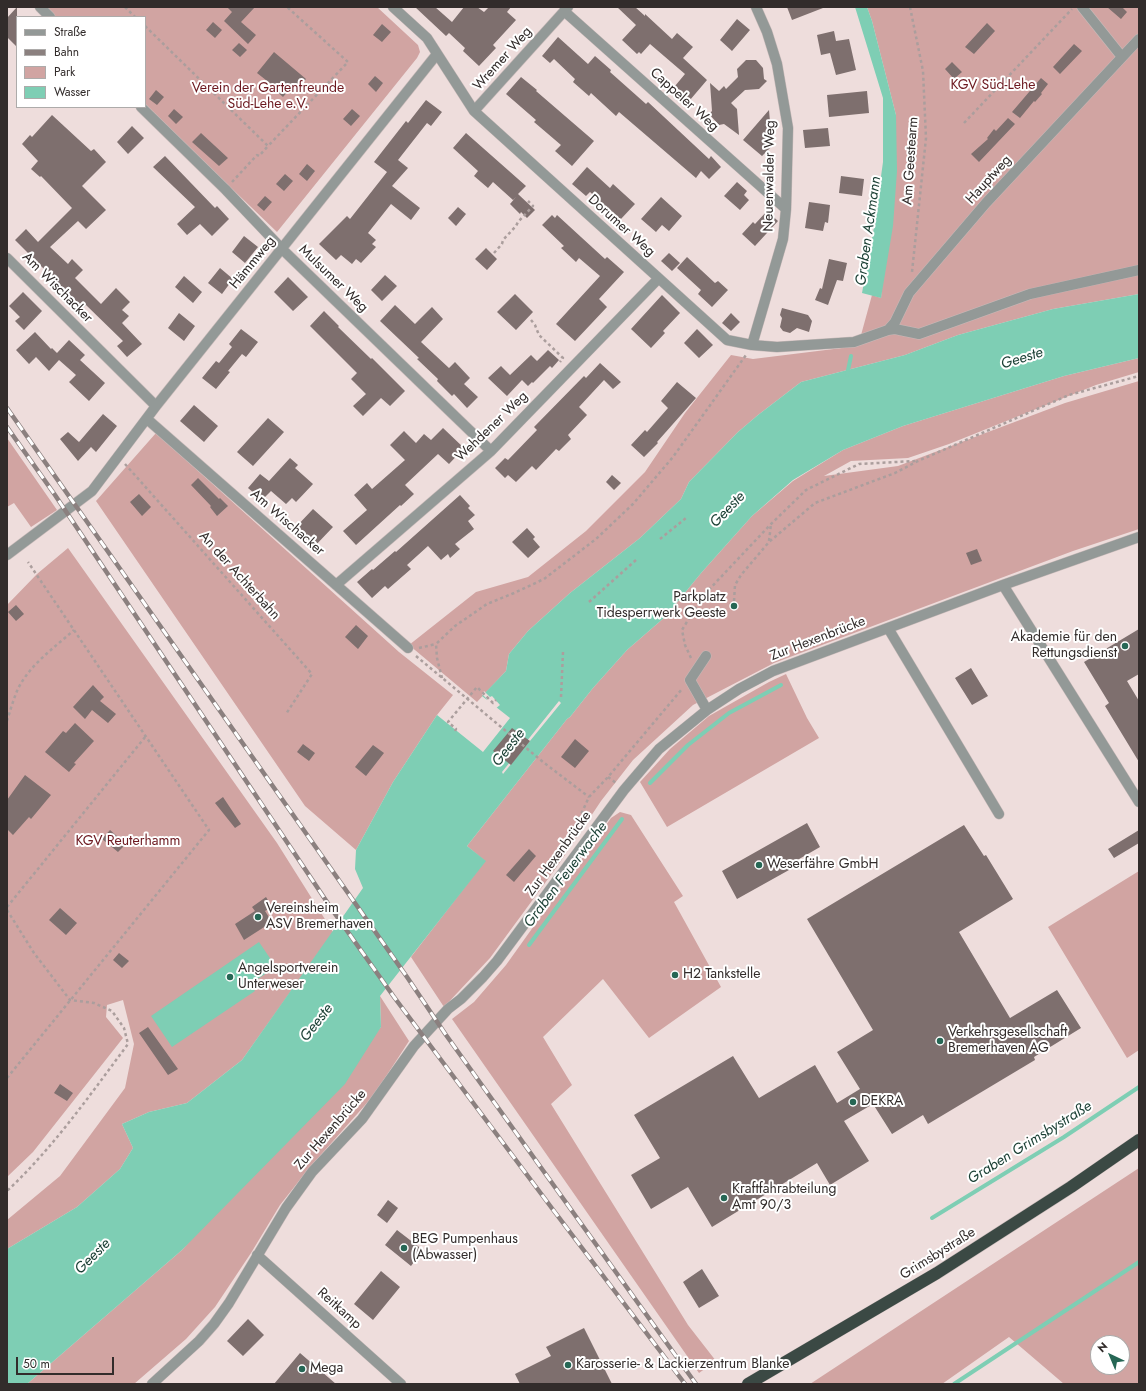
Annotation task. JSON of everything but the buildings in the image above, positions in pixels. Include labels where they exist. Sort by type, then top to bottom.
[{"type":"highway","name":"Grimsbystraße","points":[[748,1384],[937,1274],[1071,1187],[1139,1140]]},
{"type":"street","points":[[40,7],[49,16]]},
{"type":"street","name":"Dorumer Weg","points":[[393,7],[427,38],[474,111],[727,340],[752,345],[777,347],[854,342],[888,330]]},
{"type":"street","name":"Neuenwalder Weg","points":[[752,345],[783,239],[786,209],[788,128],[777,64],[767,32],[756,7]]},
{"type":"street","points":[[1082,7],[1122,58]]},
{"type":"street","name":"Cappeler Weg","points":[[566,9],[786,209]]},
{"type":"street","name":"Wremer Weg","points":[[474,111],[566,9]]},
{"type":"street","name":"Hauptweg","points":[[888,330],[895,322],[909,293],[986,203],[1139,40]]},
{"type":"street","name":"Hämmweg","points":[[7,555],[92,491],[156,406],[437,54]]},
{"type":"street","name":"Mulsumer Weg","points":[[142,108],[225,189],[282,249],[491,451]]},
{"type":"street","name":"Am Wischacker","points":[[7,258],[156,406]]},
{"type":"street","points":[[888,330],[919,334],[1030,294],[1139,270]]},
{"type":"street","name":"Wehdener Weg","points":[[336,585],[491,451],[658,279]]},
{"type":"street","name":"Am Wischacker","points":[[147,419],[408,648]]},
{"type":"street","name":"Zur Hexenbrücke","points":[[152,1384],[199,1341],[214,1324],[229,1303],[286,1208],[312,1172],[362,1119],[419,1041],[448,1009],[484,977],[624,790],[659,749],[707,710],[739,689],[773,671],[1004,585],[1139,537]]},
{"type":"street","points":[[1004,585],[1139,802]]},
{"type":"street","points":[[888,628],[999,814]]},
{"type":"street","points":[[706,656],[690,680],[707,710]]},
{"type":"street","name":"Reitkamp","points":[[258,1255],[401,1384]]},
{"type":"path","points":[[125,7],[134,16]]},
{"type":"path","points":[[225,189],[257,155],[259,156],[348,62],[287,7]]},
{"type":"path","name":"Am Geestearm","points":[[909,293],[926,138],[923,71],[910,7]]},
{"type":"path","points":[[964,123],[1074,7]]},
{"type":"path","points":[[146,27],[268,146]]},
{"type":"path","points":[[494,253],[502,244],[503,240],[533,206],[528,201]]},
{"type":"path","points":[[531,320],[539,335],[563,358],[558,364]]},
{"type":"path","points":[[408,648],[418,648],[436,644],[455,626],[486,604],[544,579],[596,539],[634,504],[673,457],[752,345]]},
{"type":"path","points":[[734,601],[735,585],[769,542],[815,503],[895,473],[918,461],[1069,395],[1139,376]]},
{"type":"path","name":"An der Achterbahn","points":[[119,456],[312,674],[286,714]]},
{"type":"path","points":[[696,671],[685,644],[682,630],[702,596],[806,490],[859,464],[918,461]]},
{"type":"path","points":[[660,539],[686,518]]},
{"type":"path","points":[[769,542],[771,524]]},
{"type":"path","points":[[589,602],[636,560]]},
{"type":"path","points":[[7,1078],[209,830],[28,562]]},
{"type":"path","points":[[7,721],[17,690],[27,675],[38,662],[74,630]]},
{"type":"path","points":[[436,644],[437,658],[442,678]]},
{"type":"path","points":[[408,648],[466,699],[543,762],[589,797]]},
{"type":"path","points":[[561,697],[563,652]]},
{"type":"path","points":[[554,864],[572,834],[589,797],[608,777],[690,680]]},
{"type":"path","points":[[455,731],[456,729],[448,722],[476,687],[493,703],[496,700]]},
{"type":"path","points":[[7,1191],[36,1162],[85,1102],[128,1044],[124,1028],[112,1011],[94,1003],[70,1000],[34,953],[7,909],[146,736]]},
{"type":"green space","name":"Verein der Gartenfreunde Süd-Lehe e.V.","points":[[44,7],[377,7],[418,45],[420,52],[417,58],[277,232],[146,106],[146,16],[53,16]]},
{"type":"green space","name":"KGV Süd-Lehe","points":[[867,7],[1139,7],[1139,294],[1053,309],[958,335],[905,355],[801,382],[738,432],[689,482],[681,499],[640,538],[570,593],[528,631],[509,654],[506,671],[477,702],[409,645],[476,592],[528,577],[586,531],[645,472],[685,413],[731,355],[753,359],[858,346],[872,295],[881,298],[896,115]]},
{"type":"green space","points":[[1139,358],[1139,372],[1096,385],[949,444],[908,458],[851,461],[824,476],[898,466],[1065,403],[1139,381],[1139,529],[1073,551],[774,663],[693,705],[633,760],[601,801],[559,864],[490,958],[444,1007],[411,957],[485,861],[467,846],[593,688],[627,650],[665,617],[702,572],[752,516],[793,481],[843,450],[903,426],[1064,376]]},
{"type":"green space","points":[[156,433],[399,652],[453,695],[437,715],[393,782],[356,850],[305,806],[96,501]]},
{"type":"green space","points":[[7,438],[57,510],[31,527],[14,503],[7,507]]},
{"type":"green space","name":"KGV Reuterhamm","points":[[68,548],[277,843],[333,932],[242,1060],[187,1103],[149,1112],[122,1124],[133,1148],[120,1169],[77,1207],[7,1249],[7,1220],[60,1176],[125,1088],[134,1044],[123,1000],[107,1005],[106,1017],[123,1038],[33,1152],[7,1177],[7,605],[37,574]]},
{"type":"green space","points":[[786,674],[807,718],[819,738],[667,827],[640,782],[670,749],[709,716]]},
{"type":"green space","points":[[620,812],[631,815],[683,896],[674,902],[721,987],[649,1038],[603,979],[543,1037],[572,1085],[551,1104],[688,1325],[716,1361],[699,1373],[452,1019],[474,1002],[506,965],[611,818]]},
{"type":"green space","points":[[1139,871],[1139,1050],[1127,1058],[1048,927]]},
{"type":"green space","points":[[380,996],[409,1041],[374,1095],[310,1167],[280,1205],[251,1253],[215,1307],[186,1339],[134,1384],[27,1384],[182,1250],[381,1027]]},
{"type":"green space","points":[[1139,1168],[1139,1384],[1064,1384],[1009,1337],[942,1384],[810,1384]]},
{"type":"water","points":[[855,7],[867,7],[896,115],[897,171],[893,226],[881,298],[862,293],[874,227],[883,162],[883,98]]},
{"type":"water","name":"Geeste","points":[[1139,294],[1139,358],[1064,376],[903,426],[843,450],[793,480],[752,516],[702,572],[665,617],[627,650],[593,688],[467,846],[486,861],[380,996],[381,1027],[345,1084],[182,1250],[27,1384],[7,1384],[7,1249],[77,1207],[120,1169],[133,1148],[122,1124],[149,1112],[187,1103],[242,1060],[363,888],[355,869],[356,850],[393,782],[437,715],[483,752],[510,718],[482,696],[506,671],[509,654],[528,631],[570,593],[640,538],[681,499],[689,482],[738,432],[801,382],[905,355],[958,335],[1053,309]],"holes":[[[559,701],[561,703],[503,774],[502,772]]]},
{"type":"water","points":[[259,942],[276,967],[250,984],[255,991],[172,1047],[151,1016]]},
{"type":"pier","points":[[484,691],[490,697],[492,696],[500,705],[495,709],[490,705],[482,694]]},
{"type":"waterway","name":"Graben Ackmann","points":[[847,375],[851,356]]},
{"type":"waterway","name":"Graben Feuerwache","points":[[650,783],[688,745],[729,713],[781,685]]},
{"type":"waterway","name":"Graben Feuerwache","points":[[529,945],[622,819]]},
{"type":"waterway","name":"Graben Grimsbystraße","points":[[932,1218],[1064,1137],[1139,1087]]},
{"type":"waterway","points":[[954,1384],[1139,1262]]},
{"type":"railway","points":[[7,408],[407,977],[446,1035],[696,1384]]},
{"type":"railway","points":[[7,427],[55,495],[333,911],[394,997],[685,1384]]},
{"type":"place","name":"Parkplatz Tidesperrwerk Geeste","points":[[734,606]]},
{"type":"place","name":"Akademie für den Rettungsdienst","points":[[1125,646]]},
{"type":"place","name":"Weserfähre GmbH","points":[[759,865]]},
{"type":"place","name":"Vereinsheim ASV Bremerhaven","points":[[258,917]]},
{"type":"place","name":"H2 Tankstelle","points":[[675,975]]},
{"type":"place","name":"Angelsportverein Unterweser","points":[[230,977]]},
{"type":"place","name":"Verkehrsgesellschaft Bremerhaven AG","points":[[940,1041]]},
{"type":"place","name":"DEKRA","points":[[853,1102]]},
{"type":"place","name":"Kraftfahrabteilung Amt 90/3","points":[[724,1198]]},
{"type":"place","name":"BEG Pumpenhaus (Abwasser)","points":[[404,1248]]},
{"type":"place","name":"Karosserie- & Lackierzentrum Blanke","points":[[568,1365]]},
{"type":"place","name":"Mega","points":[[302,1369]]}]
